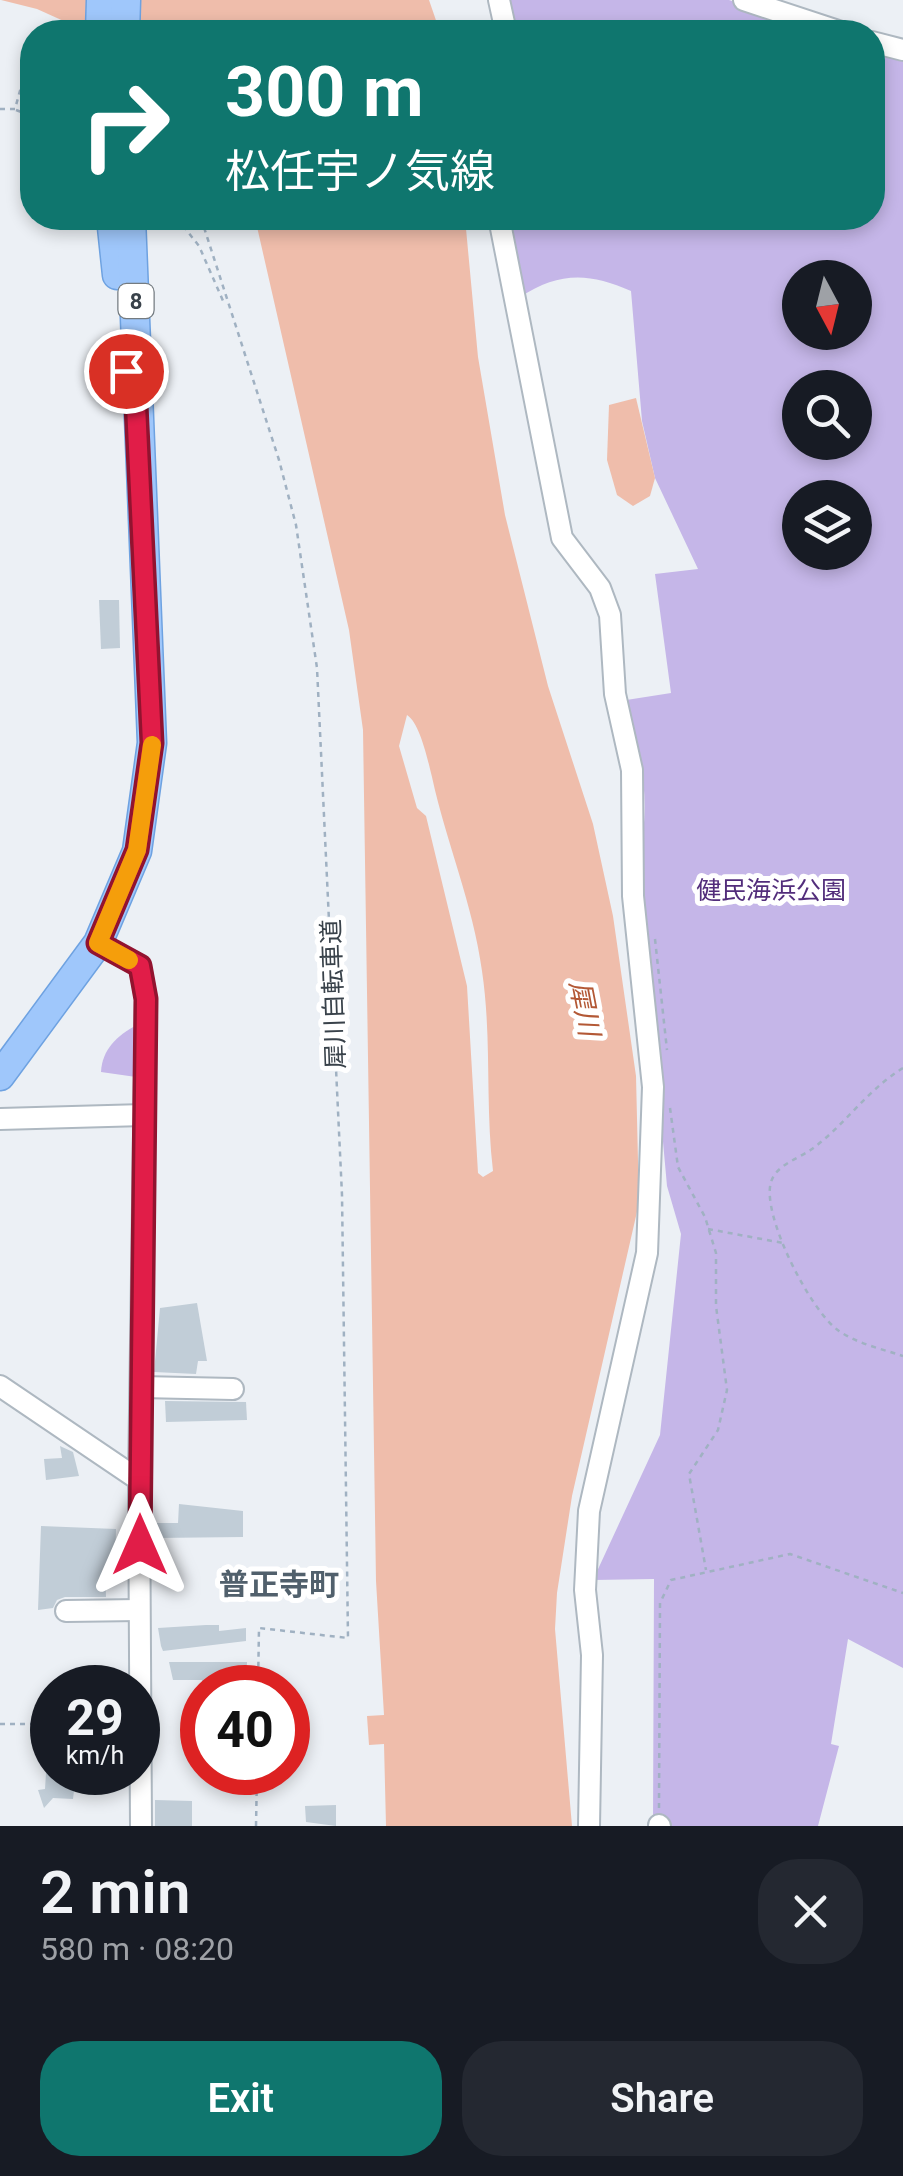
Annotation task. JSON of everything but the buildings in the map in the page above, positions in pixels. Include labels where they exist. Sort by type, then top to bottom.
[{"type":"main road","name":"8","points":[[112,230],[126,371],[135,384]]},
{"type":"main road","name":"8","points":[[0,1076],[98,943],[137,850],[152,743],[135,384],[140,369],[133,230]]},
{"type":"street","points":[[744,0],[805,20]]},
{"type":"street","points":[[501,230],[562,538],[600,588],[610,616],[615,694],[632,770],[633,896],[652,1086],[647,1253],[589,1511],[586,1590],[592,1655],[589,1826]]},
{"type":"street","points":[[98,943],[140,966],[146,999],[139,1480],[141,1826]]},
{"type":"street","points":[[0,1120],[144,1115]]},
{"type":"street","points":[[0,1386],[139,1480]]},
{"type":"street","points":[[140,1387],[233,1389]]},
{"type":"street","points":[[66,1611],[140,1610]]},
{"type":"path","points":[[15,109],[20,91]]},
{"type":"path","points":[[0,109],[20,111]]},
{"type":"path","points":[[187,230],[199,246],[229,314]]},
{"type":"path","name":"犀川自転車道","points":[[204,230],[280,460],[296,525],[318,668],[342,1195],[348,1638],[259,1628],[258,1665]]},
{"type":"path","points":[[648,924],[661,960],[667,1048]]},
{"type":"path","points":[[903,1068],[872,1088],[816,1146],[772,1177],[772,1211],[803,1286],[828,1322],[853,1339],[903,1356]]},
{"type":"path","points":[[670,1106],[678,1167],[716,1254],[716,1306],[727,1390],[718,1430],[689,1474],[706,1570]]},
{"type":"path","points":[[708,1229],[785,1244]]},
{"type":"path","points":[[659,1825],[660,1603],[671,1580],[790,1554],[903,1593]]},
{"type":"path","points":[[0,1724],[30,1724]]},
{"type":"path","points":[[256,1826],[257,1795]]},
{"type":"green space","points":[[503,0],[729,0],[786,20],[507,20]]},
{"type":"green space","name":"健民海浜公園","points":[[885,51],[903,56],[903,1668],[848,1639],[831,1744],[839,1746],[818,1826],[653,1826],[654,1579],[593,1580],[660,1435],[681,1234],[667,1186],[638,866],[644,821],[643,782],[620,701],[671,693],[655,574],[698,569],[655,478],[642,421],[631,291],[601,280],[574,277],[520,297],[506,230],[885,230]]},
{"type":"green space","points":[[137,1025],[136,1077],[101,1072],[112,1044]]},
{"type":"water","points":[[1,0],[429,0],[436,20],[61,20]]},
{"type":"water","name":"犀川","points":[[258,230],[466,230],[478,357],[505,515],[548,686],[593,824],[613,916],[636,1076],[639,1203],[572,1496],[557,1593],[555,1629],[572,1826],[386,1826],[384,1744],[369,1745],[367,1716],[384,1715],[376,1581],[363,730],[349,630]],"holes":[[[407,715],[420,734],[482,971],[493,1171],[483,1177],[478,1173],[467,986],[426,816],[417,808],[399,746]]]},
{"type":"water","points":[[636,398],[655,478],[650,496],[633,506],[617,495],[607,460],[609,405]]},
{"type":"slow traffic","points":[[129,960],[98,943],[137,850],[152,745]]},
{"type":"district","name":"普正寺町","points":[[279,1585]]},
{"type":"route","points":[[126,371],[135,384],[152,743],[137,850],[98,943],[140,966],[146,999],[140,1545]]}]
